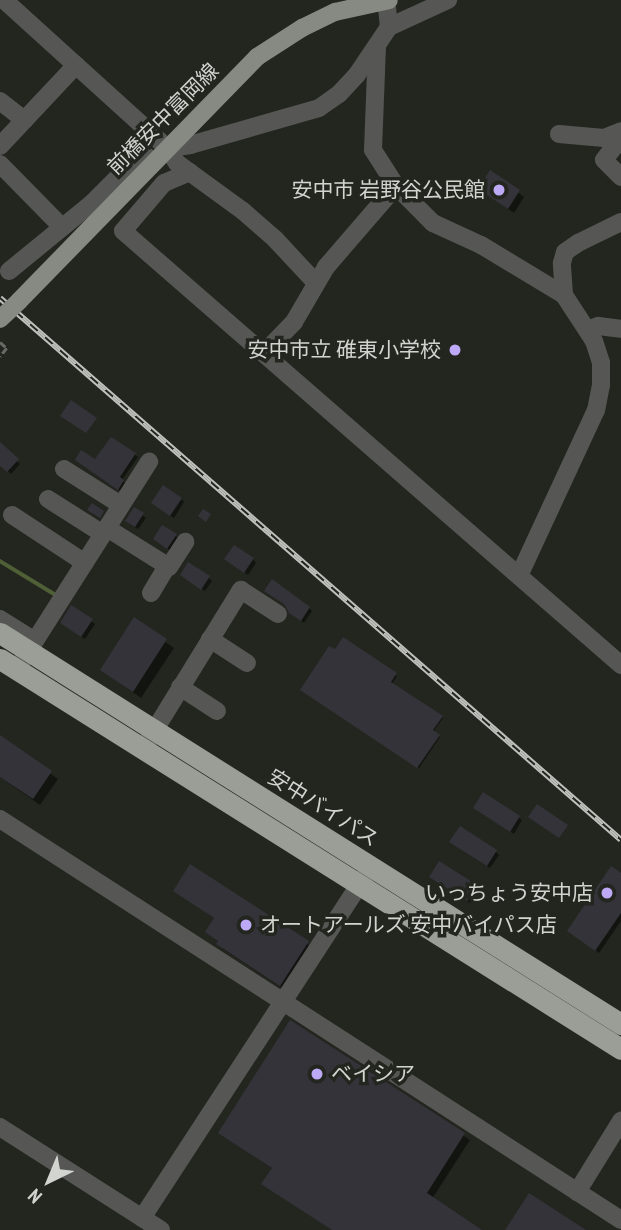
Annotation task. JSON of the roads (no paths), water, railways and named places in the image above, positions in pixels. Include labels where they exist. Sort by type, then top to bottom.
[{"type":"highway","name":"安中バイパス","points":[[0,633],[32,646],[148,739]]},
{"type":"highway","name":"安中バイパス","points":[[8,664],[148,739],[365,876],[621,1049]]},
{"type":"highway","name":"安中バイパス","points":[[365,876],[621,1024]]},
{"type":"main road","name":"前橋安中富岡線","points":[[0,318],[228,84],[279,41],[335,12],[387,0]]},
{"type":"street","points":[[4,0],[167,148],[177,163],[243,211],[316,284]]},
{"type":"street","points":[[387,0],[389,27]]},
{"type":"street","points":[[167,148],[190,145],[319,108],[339,94],[389,27],[448,0]]},
{"type":"street","points":[[377,46],[373,150],[396,186],[433,223],[481,245],[564,295],[594,341],[600,363],[601,385],[596,410],[519,576]]},
{"type":"street","points":[[0,146],[76,65]]},
{"type":"street","points":[[0,101],[24,120]]},
{"type":"street","points":[[559,134],[604,138],[617,133]]},
{"type":"street","points":[[617,133],[614,147],[604,160],[621,177]]},
{"type":"street","points":[[9,271],[92,204],[142,153],[153,161]]},
{"type":"street","points":[[0,164],[62,227]]},
{"type":"street","points":[[190,172],[164,183],[123,231],[621,665]]},
{"type":"street","points":[[264,353],[294,322],[316,284],[350,238],[396,186]]},
{"type":"street","points":[[564,295],[562,263],[565,252],[621,222]]},
{"type":"street","points":[[587,330],[598,326],[621,329]]},
{"type":"street","points":[[8,664],[32,646],[149,462]]},
{"type":"street","points":[[64,469],[121,505]]},
{"type":"street","points":[[48,499],[167,566]]},
{"type":"street","points":[[12,515],[85,563]]},
{"type":"street","points":[[151,593],[185,542]]},
{"type":"street","points":[[148,739],[241,590],[278,614]]},
{"type":"street","points":[[0,619],[32,646]]},
{"type":"street","points":[[210,639],[247,663]]},
{"type":"street","points":[[180,687],[217,711]]},
{"type":"street","points":[[0,819],[621,1220]]},
{"type":"street","points":[[142,1218],[285,1003],[365,876]]},
{"type":"street","points":[[577,1192],[621,1121]]},
{"type":"street","points":[[0,1128],[161,1230]]},
{"type":"waterway","points":[[0,561],[56,595]]},
{"type":"railway","points":[[0,298],[621,840]]},
{"type":"place","name":"安中市 岩野谷公民館","points":[[499,190]]},
{"type":"place","name":"安中市立 碓東小学校","points":[[455,350]]},
{"type":"place","name":"いっちょう安中店","points":[[607,893]]},
{"type":"place","name":"オートアールズ 安中バイパス店","points":[[246,925]]},
{"type":"place","name":"ベイシア","points":[[317,1074]]}]
